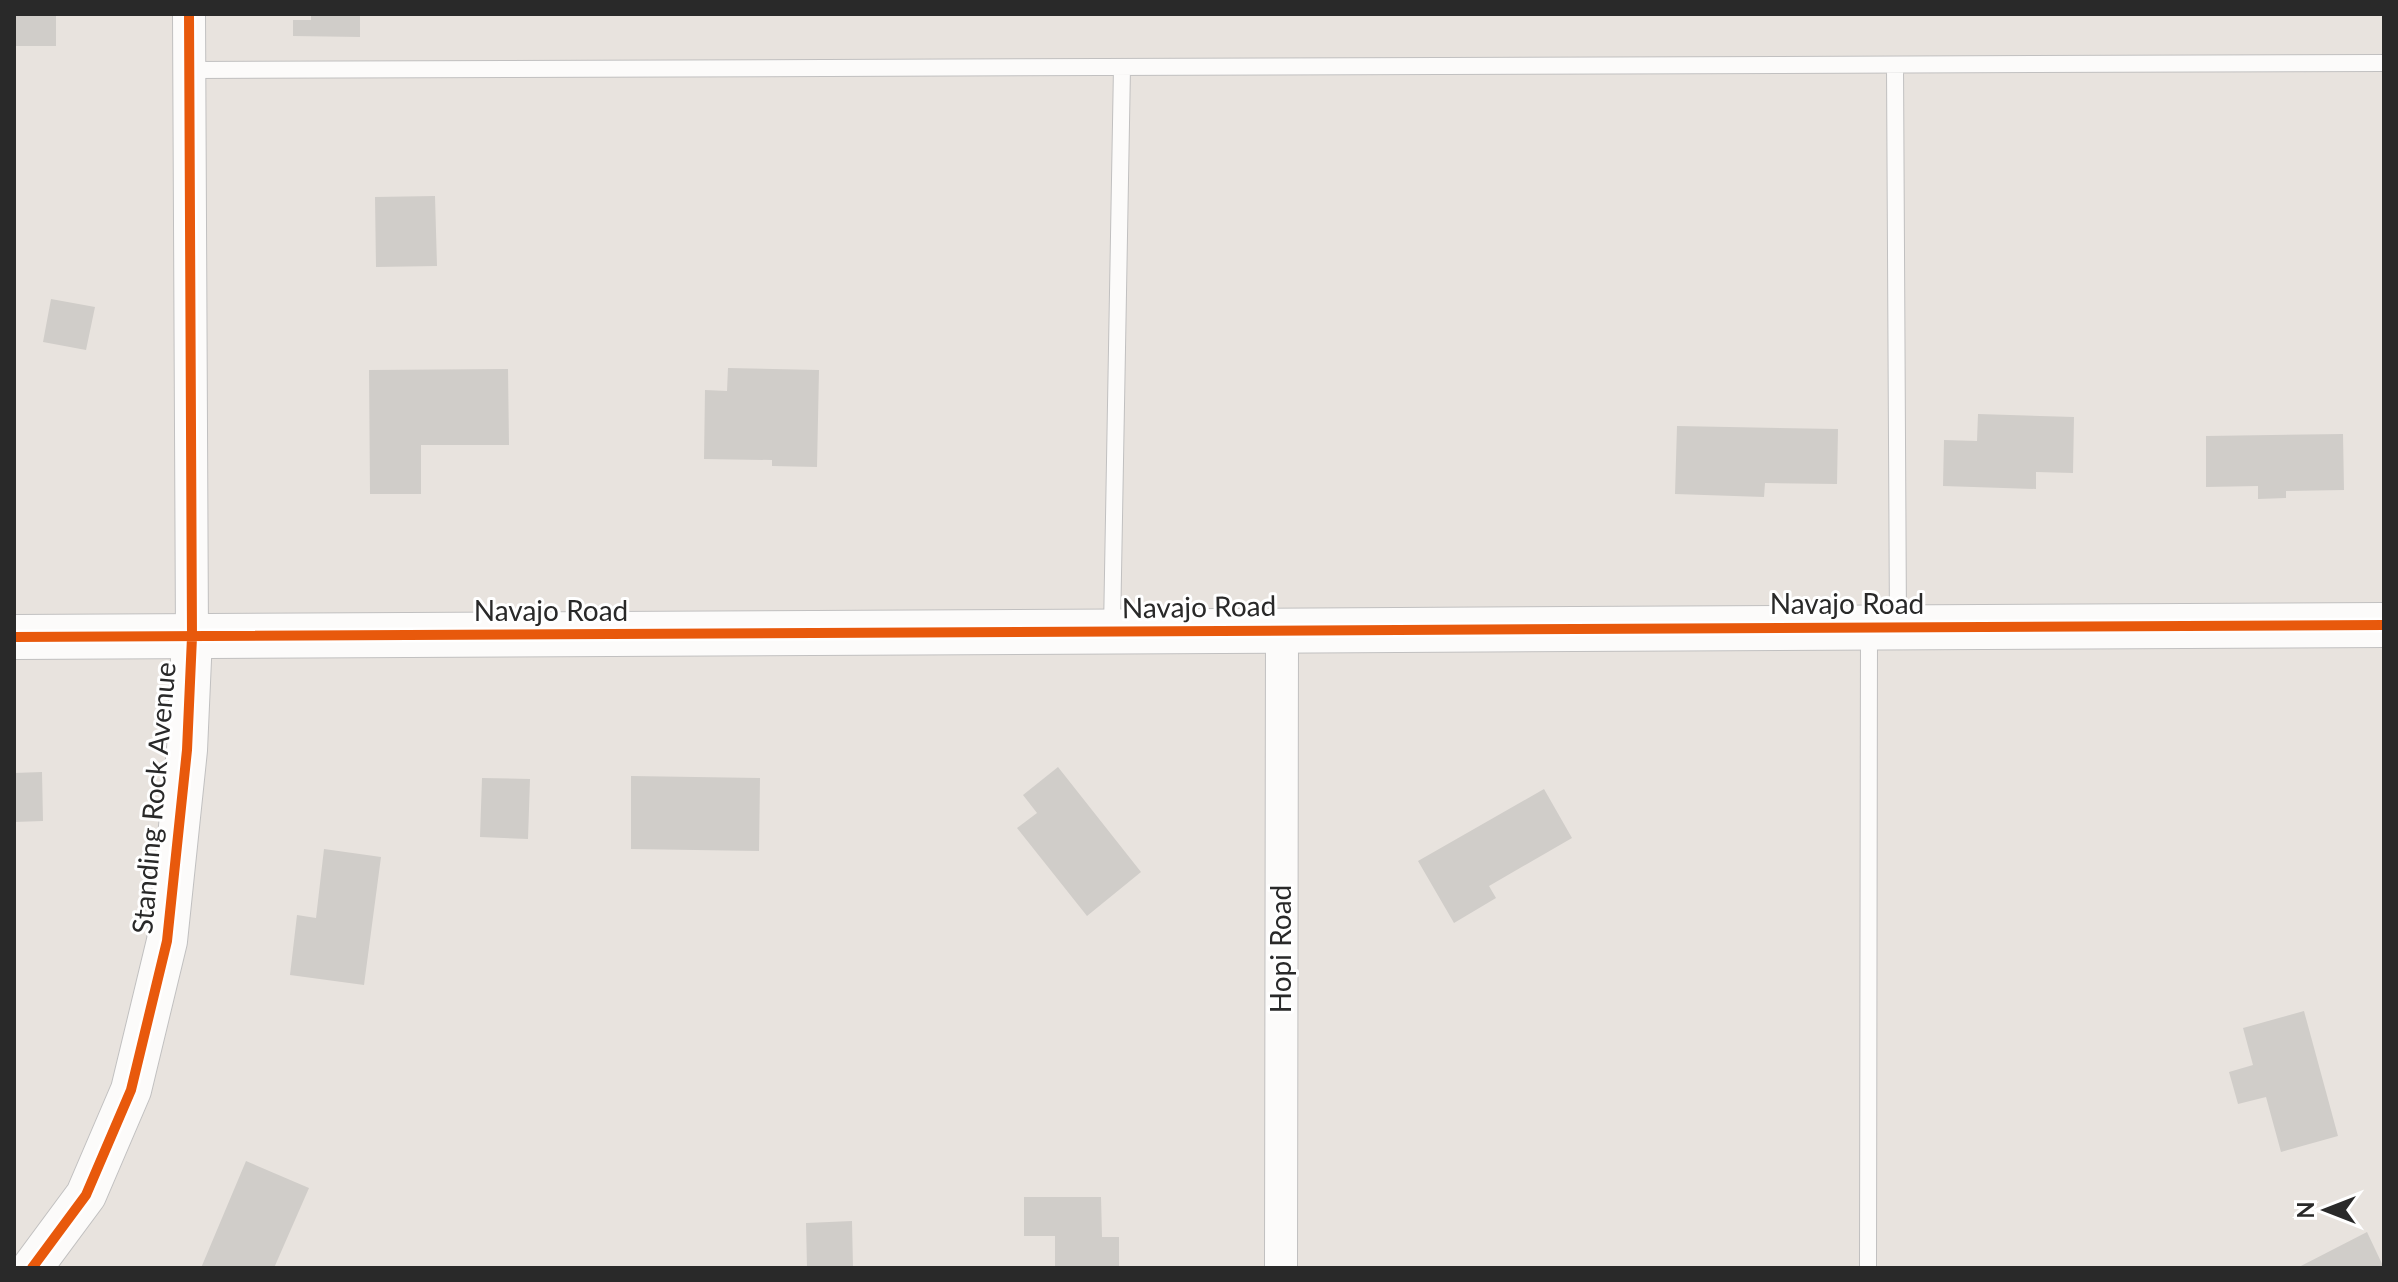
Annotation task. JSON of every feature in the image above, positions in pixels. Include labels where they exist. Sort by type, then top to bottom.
[{"type":"main road","name":"Navajo Road","points":[[14,637],[2384,625]]},
{"type":"street","name":"Standing Rock Avenue","points":[[32,1268],[86,1195],[131,1090],[167,941],[187,750],[192,637],[189,14]]},
{"type":"street","name":"Hopi Road","points":[[1281,1268],[1282,630]]},
{"type":"lane","points":[[190,70],[2384,63]]},
{"type":"lane","points":[[1868,1268],[1895,66]]},
{"type":"lane","points":[[1112,632],[1122,67]]},
{"type":"building","points":[[14,14],[56,14],[56,46],[14,46]]},
{"type":"building","points":[[311,14],[360,14],[360,37],[293,36],[293,20],[311,20]]},
{"type":"building","points":[[435,196],[437,266],[376,267],[375,197]]},
{"type":"building","points":[[51,299],[95,307],[86,350],[43,342]]},
{"type":"building","points":[[728,368],[819,370],[817,467],[772,466],[772,460],[704,459],[705,390],[727,391]]},
{"type":"building","points":[[508,369],[509,445],[421,445],[421,494],[370,494],[369,370]]},
{"type":"building","points":[[1978,414],[2074,417],[2073,473],[2036,472],[2036,489],[1943,486],[1944,440],[1977,441]]},
{"type":"building","points":[[1677,426],[1838,429],[1837,484],[1765,483],[1764,497],[1675,494]]},
{"type":"building","points":[[2343,434],[2344,490],[2286,491],[2286,498],[2258,499],[2258,486],[2206,487],[2206,436]]},
{"type":"building","points":[[1058,767],[1141,872],[1087,916],[1017,828],[1037,813],[1023,795]]},
{"type":"building","points":[[42,772],[43,821],[14,822],[14,773]]},
{"type":"building","points":[[631,776],[760,778],[759,851],[631,849]]},
{"type":"building","points":[[482,778],[530,779],[528,839],[480,837]]},
{"type":"building","points":[[1544,789],[1572,838],[1489,886],[1496,898],[1454,923],[1418,861]]},
{"type":"building","points":[[324,849],[381,857],[364,985],[290,975],[297,915],[316,918]]},
{"type":"building","points":[[2304,1011],[2338,1136],[2281,1152],[2266,1097],[2238,1104],[2229,1072],[2253,1065],[2243,1028]]},
{"type":"building","points":[[246,1161],[309,1188],[274,1268],[201,1268]]},
{"type":"building","points":[[1024,1197],[1101,1197],[1102,1237],[1119,1237],[1119,1268],[1055,1268],[1055,1236],[1024,1236]]},
{"type":"building","points":[[852,1221],[853,1268],[807,1268],[806,1223]]},
{"type":"building","points":[[2367,1232],[2384,1268],[2297,1268]]},
{"type":"cycle path","points":[[32,1268],[86,1195],[131,1090],[167,941],[187,750],[192,637],[189,14]]},
{"type":"cycle path","points":[[14,637],[2384,625]]}]
